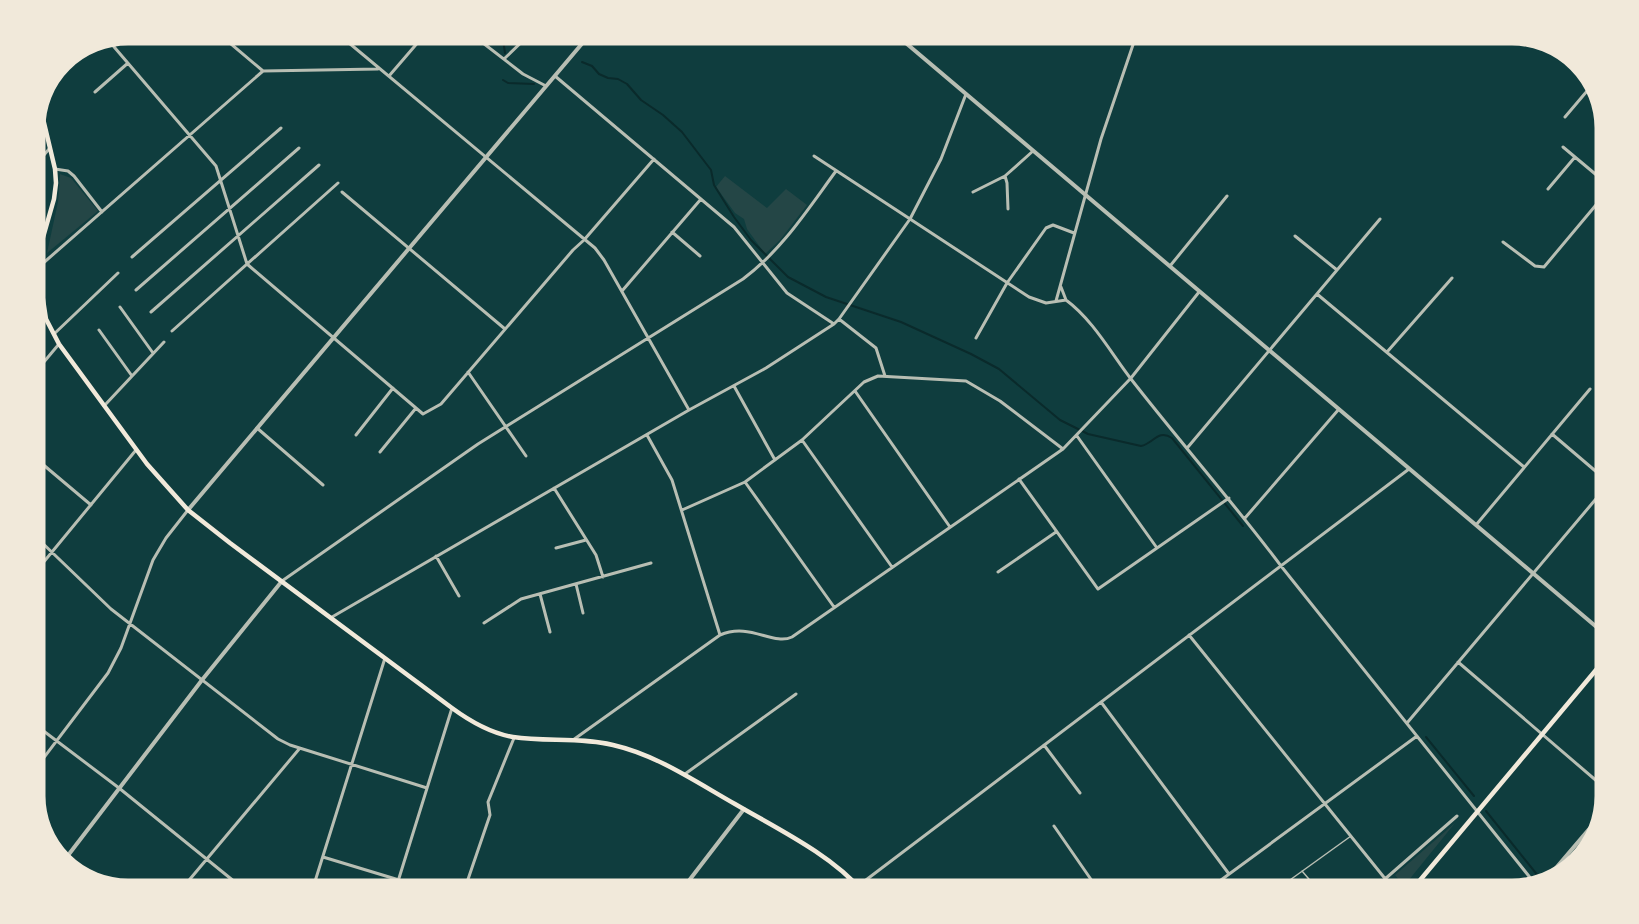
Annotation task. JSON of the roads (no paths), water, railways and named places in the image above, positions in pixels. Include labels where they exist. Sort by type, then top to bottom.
[{"type":"main road","points":[[44,122],[55,169],[54,199],[44,239]]},
{"type":"main road","points":[[44,311],[59,344],[136,450],[188,510],[452,708],[484,728],[514,737],[573,740],[623,747],[652,758],[797,840],[850,878]]},
{"type":"main road","points":[[1420,880],[1596,670]]},
{"type":"street","points":[[231,44],[263,71]]},
{"type":"street","points":[[350,44],[600,253],[689,410]]},
{"type":"street","points":[[389,76],[417,44]]},
{"type":"street","points":[[483,44],[523,74],[546,86]]},
{"type":"street","points":[[504,59],[520,44]]},
{"type":"street","points":[[44,758],[108,673],[121,648],[153,560],[166,538],[582,44]]},
{"type":"street","points":[[907,44],[1596,626]]},
{"type":"street","points":[[1056,301],[1101,139],[1133,44]]},
{"type":"street","points":[[112,45],[216,166],[247,264],[423,414],[441,404],[654,159]]},
{"type":"street","points":[[94,92],[128,63]]},
{"type":"street","points":[[44,262],[263,71],[380,69]]},
{"type":"street","points":[[555,75],[734,227],[787,292],[834,324]]},
{"type":"street","points":[[1565,117],[1587,91]]},
{"type":"street","points":[[332,617],[647,434],[780,360],[834,324],[910,219],[941,159],[966,94]]},
{"type":"street","points":[[132,257],[281,128]]},
{"type":"street","points":[[44,154],[50,147]]},
{"type":"street","points":[[1563,147],[1595,174]]},
{"type":"street","points":[[136,290],[299,148]]},
{"type":"street","points":[[973,192],[1005,176],[1033,151]]},
{"type":"street","points":[[814,156],[1007,283],[1040,302],[1066,300]]},
{"type":"street","points":[[1548,189],[1575,157]]},
{"type":"street","points":[[151,312],[319,165]]},
{"type":"street","points":[[55,169],[68,171],[74,176],[102,212]]},
{"type":"street","points":[[68,856],[202,680],[282,581],[468,452],[743,279],[784,241],[836,171]]},
{"type":"street","points":[[1005,176],[1008,209]]},
{"type":"street","points":[[172,331],[338,183]]},
{"type":"street","points":[[342,192],[505,328]]},
{"type":"street","points":[[1170,266],[1227,195]]},
{"type":"street","points":[[622,291],[701,199]]},
{"type":"street","points":[[1503,242],[1540,268],[1546,266],[1595,206]]},
{"type":"street","points":[[1188,448],[1380,219]]},
{"type":"street","points":[[976,339],[1007,283],[1048,226],[1053,225],[1074,233]]},
{"type":"street","points":[[672,232],[700,256]]},
{"type":"street","points":[[1296,236],[1337,270]]},
{"type":"street","points":[[53,335],[118,273]]},
{"type":"street","points":[[1388,352],[1452,278]]},
{"type":"street","points":[[1060,285],[1066,300],[1079,311],[1531,878]]},
{"type":"street","points":[[573,740],[720,635],[734,631],[749,631],[780,640],[787,639],[1063,449],[1131,378],[1199,291]]},
{"type":"street","points":[[1317,294],[1524,467]]},
{"type":"street","points":[[120,307],[153,353]]},
{"type":"street","points":[[839,319],[876,348],[885,376]]},
{"type":"street","points":[[99,330],[132,376]]},
{"type":"street","points":[[104,406],[164,342]]},
{"type":"street","points":[[44,362],[59,344]]},
{"type":"street","points":[[468,372],[526,456]]},
{"type":"street","points":[[682,510],[744,482],[802,441],[868,379],[885,376],[966,381],[1000,400],[1063,449]]},
{"type":"street","points":[[734,386],[775,460]]},
{"type":"street","points":[[356,435],[393,388]]},
{"type":"street","points":[[1476,525],[1590,389]]},
{"type":"street","points":[[855,390],[950,527]]},
{"type":"street","points":[[380,452],[416,408]]},
{"type":"street","points":[[1245,518],[1339,409]]},
{"type":"street","points":[[257,428],[323,485]]},
{"type":"street","points":[[647,434],[669,474],[720,635]]},
{"type":"street","points":[[1552,434],[1596,471]]},
{"type":"street","points":[[1078,435],[1157,548]]},
{"type":"street","points":[[802,441],[892,567]]},
{"type":"street","points":[[44,562],[136,450]]},
{"type":"street","points":[[44,465],[91,504]]},
{"type":"street","points":[[866,880],[1409,469]]},
{"type":"street","points":[[1019,479],[1098,589],[1229,498]]},
{"type":"street","points":[[744,482],[834,607]]},
{"type":"street","points":[[554,488],[596,555],[603,577]]},
{"type":"street","points":[[1407,723],[1596,499]]},
{"type":"street","points":[[998,572],[1056,532]]},
{"type":"street","points":[[556,548],[586,540]]},
{"type":"street","points":[[44,544],[96,596],[278,739],[427,788]]},
{"type":"street","points":[[436,556],[459,596]]},
{"type":"street","points":[[484,623],[521,599],[651,563]]},
{"type":"street","points":[[576,584],[584,613]]},
{"type":"street","points":[[540,594],[550,632]]},
{"type":"street","points":[[1189,635],[1385,879],[1457,816]]},
{"type":"street","points":[[316,880],[385,657]]},
{"type":"street","points":[[1458,662],[1596,781]]},
{"type":"street","points":[[684,775],[796,694]]},
{"type":"street","points":[[1101,702],[1230,874]]},
{"type":"street","points":[[323,857],[399,880],[452,708]]},
{"type":"street","points":[[44,731],[119,788],[233,880]]},
{"type":"street","points":[[1222,880],[1417,736]]},
{"type":"street","points":[[468,880],[490,815],[488,802],[514,737]]},
{"type":"street","points":[[1044,745],[1080,792]]},
{"type":"street","points":[[189,880],[300,748]]},
{"type":"street","points":[[689,880],[744,809]]},
{"type":"street","points":[[1054,826],[1091,880]]},
{"type":"street","points":[[1556,868],[1589,828]]},
{"type":"lane","points":[[1290,880],[1351,836]]},
{"type":"lane","points":[[1302,871],[1310,880]]},
{"type":"waterway","points":[[504,44],[505,53]]},
{"type":"waterway","points":[[582,62],[592,66],[599,74],[627,84],[641,100],[682,132],[711,170],[714,185],[734,217],[751,240],[788,277],[826,297],[901,322],[971,354],[999,369],[1060,420],[1088,434],[1141,446],[1159,436],[1172,438],[1243,526]]},
{"type":"waterway","points":[[503,80],[508,83],[534,84]]},
{"type":"waterway","points":[[1426,737],[1474,796]]},
{"type":"waterway","points":[[1486,811],[1538,876]]}]
